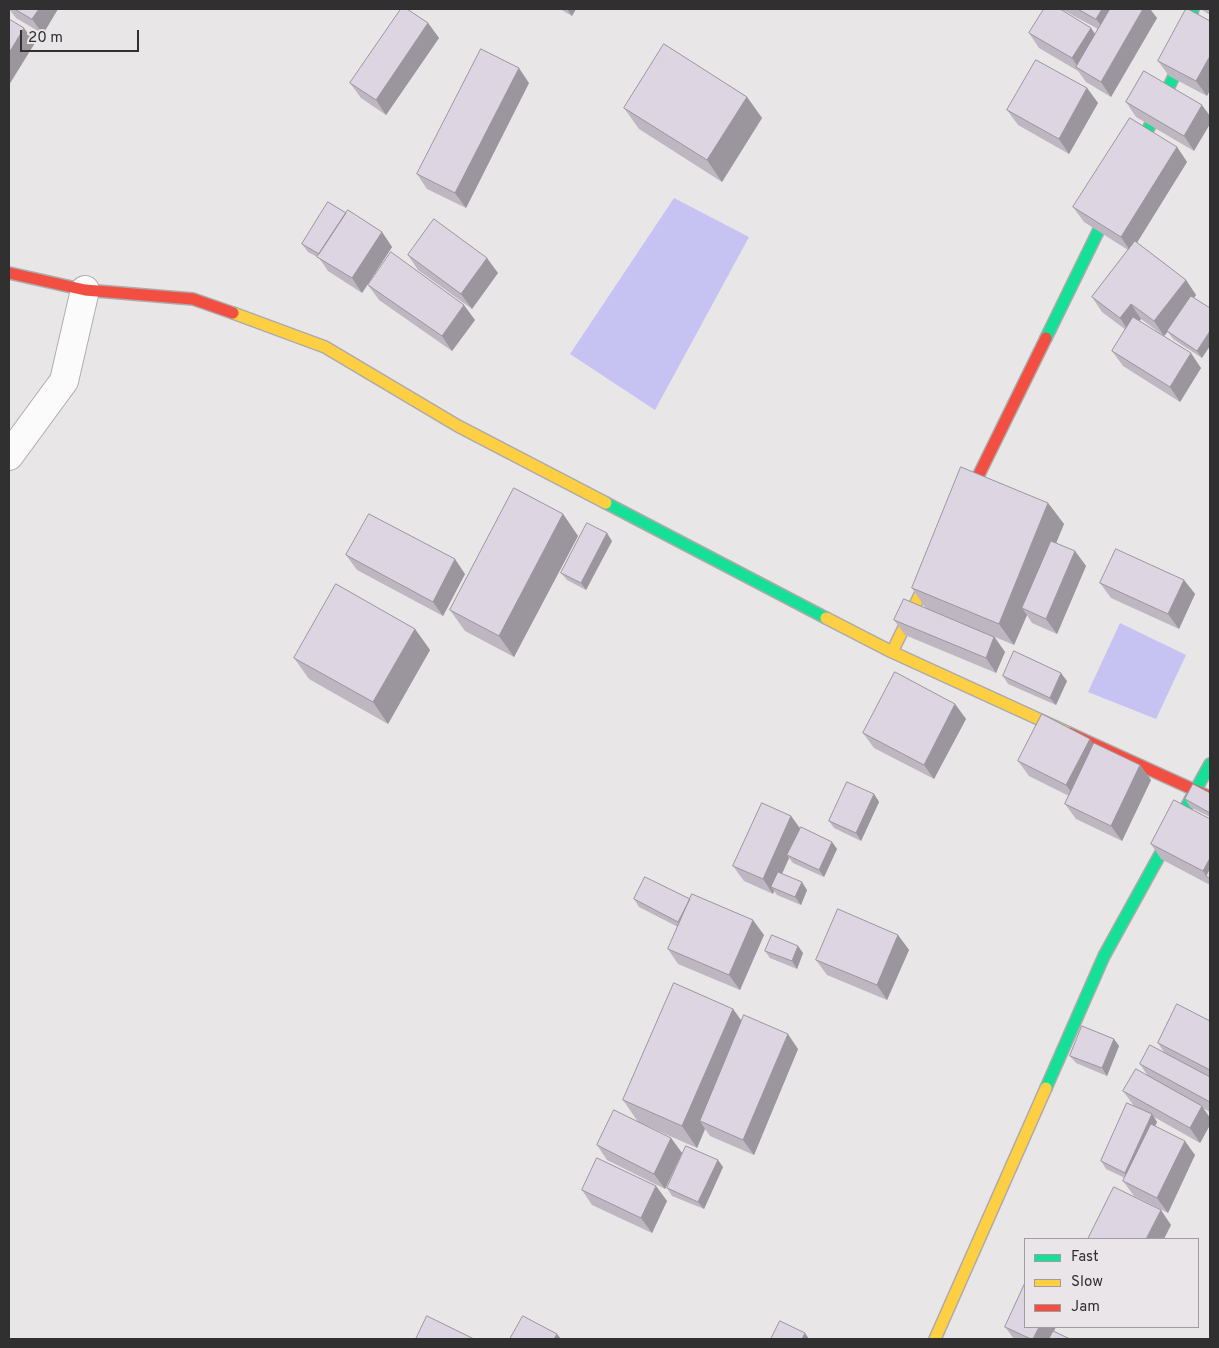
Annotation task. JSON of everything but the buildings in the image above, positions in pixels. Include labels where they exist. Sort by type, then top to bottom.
[{"type":"street","points":[[957,519],[1178,68],[1193,9]]},
{"type":"street","points":[[9,273],[85,290],[194,299],[325,347],[458,426],[892,652],[1210,797]]},
{"type":"street","points":[[9,456],[64,381],[85,290]]},
{"type":"street","points":[[892,652],[940,555]]},
{"type":"street","points":[[935,1339],[1104,956],[1210,764]]},
{"type":"water","points":[[674,198],[749,237],[655,410],[570,354]]},
{"type":"water","points":[[1120,623],[1186,655],[1156,719],[1088,692]]},
{"type":"traffic: fast","points":[[1046,338],[1178,68],[1193,9]]},
{"type":"traffic: fast","points":[[606,503],[826,618]]},
{"type":"traffic: fast","points":[[1046,1088],[1104,956],[1210,764]]},
{"type":"traffic: slow","points":[[233,313],[325,347],[458,426],[606,503]]},
{"type":"traffic: slow","points":[[892,652],[935,564]]},
{"type":"traffic: slow","points":[[826,618],[892,652],[1069,733]]},
{"type":"traffic: slow","points":[[935,1339],[1046,1088]]},
{"type":"traffic: jam","points":[[9,273],[85,290],[193,299],[233,313]]},
{"type":"traffic: jam","points":[[963,507],[1046,338]]},
{"type":"traffic: jam","points":[[1069,733],[1210,797]]}]
